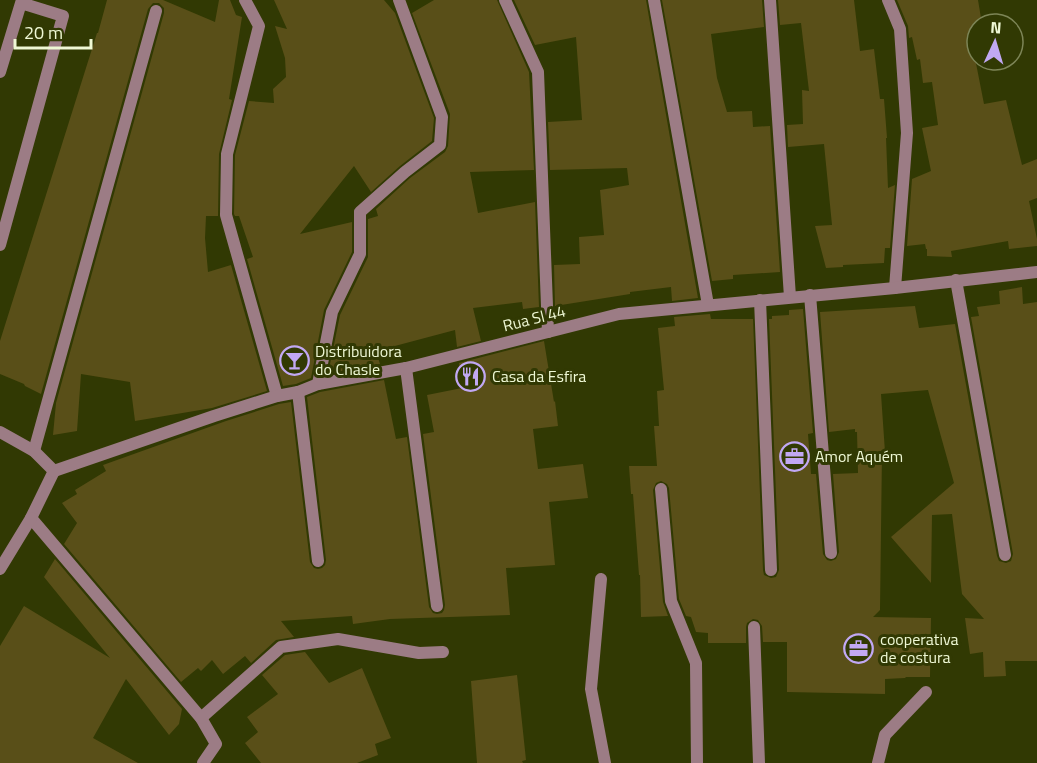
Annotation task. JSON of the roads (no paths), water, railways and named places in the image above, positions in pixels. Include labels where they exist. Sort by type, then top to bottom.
[{"type":"street","points":[[245,0],[259,26],[228,154],[226,215],[277,396]]},
{"type":"street","points":[[318,384],[332,312],[360,254],[360,212],[440,145],[442,117],[399,0]]},
{"type":"street","points":[[504,0],[538,72],[548,332]]},
{"type":"street","points":[[654,0],[708,305]]},
{"type":"street","points":[[770,0],[790,297]]},
{"type":"street","points":[[888,0],[900,29],[907,134],[895,288]]},
{"type":"street","points":[[0,72],[21,3],[63,16],[0,245]]},
{"type":"street","points":[[34,451],[156,11]]},
{"type":"street","name":"Rua Sl 44","points":[[54,471],[214,416],[318,384],[406,368],[620,314],[1037,272]]},
{"type":"street","points":[[956,280],[1005,555]]},
{"type":"street","points":[[810,295],[831,553]]},
{"type":"street","points":[[760,300],[771,570]]},
{"type":"street","points":[[406,368],[437,606]]},
{"type":"street","points":[[297,392],[318,561]]},
{"type":"street","points":[[0,432],[34,451],[54,471],[31,518],[0,569]]},
{"type":"street","points":[[661,489],[671,602],[696,663],[697,763]]},
{"type":"street","points":[[31,518],[201,718],[216,744],[203,763]]},
{"type":"street","points":[[601,579],[591,689],[605,763]]},
{"type":"street","points":[[754,627],[759,763]]},
{"type":"street","points":[[201,718],[281,647],[338,639],[419,653],[443,651]]},
{"type":"street","points":[[878,763],[885,735],[926,692]]},
{"type":"place","name":"Distribuidora do Chasle","points":[[294,360]]},
{"type":"place","name":"Casa da Esfira","points":[[471,376]]},
{"type":"place","name":"Amor Aquém","points":[[794,456]]},
{"type":"place","name":"cooperativa de costura","points":[[859,648]]}]
